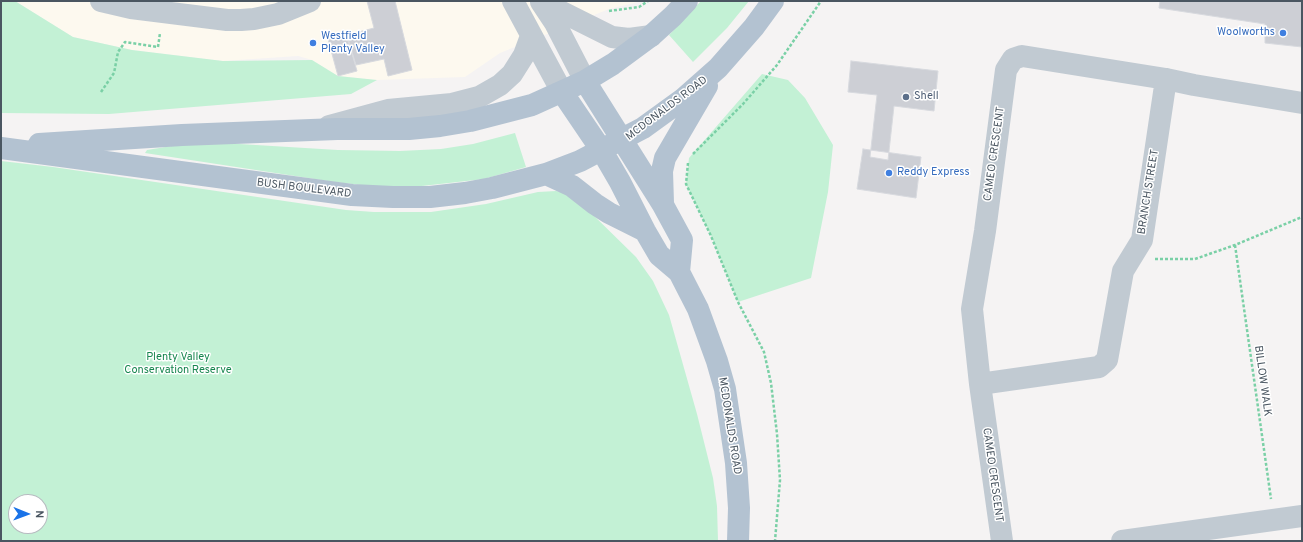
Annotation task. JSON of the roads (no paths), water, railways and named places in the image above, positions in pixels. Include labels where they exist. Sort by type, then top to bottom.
[{"type":"main road","points":[[623,139],[585,81],[613,64],[651,36],[687,1]]},
{"type":"main road","name":"MCDONALDS ROAD","points":[[679,272],[682,240],[663,204],[623,139],[643,128],[683,99],[718,68],[773,1]]},
{"type":"main road","points":[[663,204],[662,171],[665,158],[718,68]]},
{"type":"main road","name":"BUSH BOULEVARD","points":[[1,147],[182,135],[310,130],[409,129],[448,125],[470,121],[532,105],[585,81]]},
{"type":"main road","name":"MCDONALDS ROAD","points":[[562,92],[602,150],[659,255],[679,272],[698,309],[717,361],[725,389],[736,463],[739,508],[738,541]]},
{"type":"main road","name":"BUSH BOULEVARD","points":[[1,147],[291,188],[379,197],[430,197],[492,188],[546,174],[580,161],[623,139]]},
{"type":"main road","points":[[546,174],[572,186],[609,213],[645,231]]},
{"type":"street","points":[[101,1],[122,7],[227,20],[254,20],[278,14],[302,3]]},
{"type":"street","points":[[513,1],[562,92]]},
{"type":"street","points":[[542,3],[612,37],[630,39],[651,36]]},
{"type":"street","points":[[542,3],[555,23],[585,81]]},
{"type":"street","points":[[310,130],[388,110],[452,104],[479,97],[500,85],[512,74],[524,54],[531,36]]},
{"type":"street","name":"CAMEO CRESCENT","points":[[1002,541],[980,384],[972,309],[985,231],[1006,70],[1013,59],[1022,56],[1302,103]]},
{"type":"street","name":"BRANCH STREET","points":[[980,384],[1099,367],[1107,360],[1123,271],[1142,240],[1166,79]]},
{"type":"street","points":[[1122,541],[1302,516]]},
{"type":"place","name":"Woolworths","points":[[1283,33]]},
{"type":"place","name":"Westfield Plenty Valley","points":[[313,43]]},
{"type":"place","name":"Shell","points":[[906,97]]},
{"type":"place","name":"Reddy Express","points":[[889,173]]},
{"type":"park label","name":"Plenty Valley Conservation Reserve","points":[[178,364]]}]
